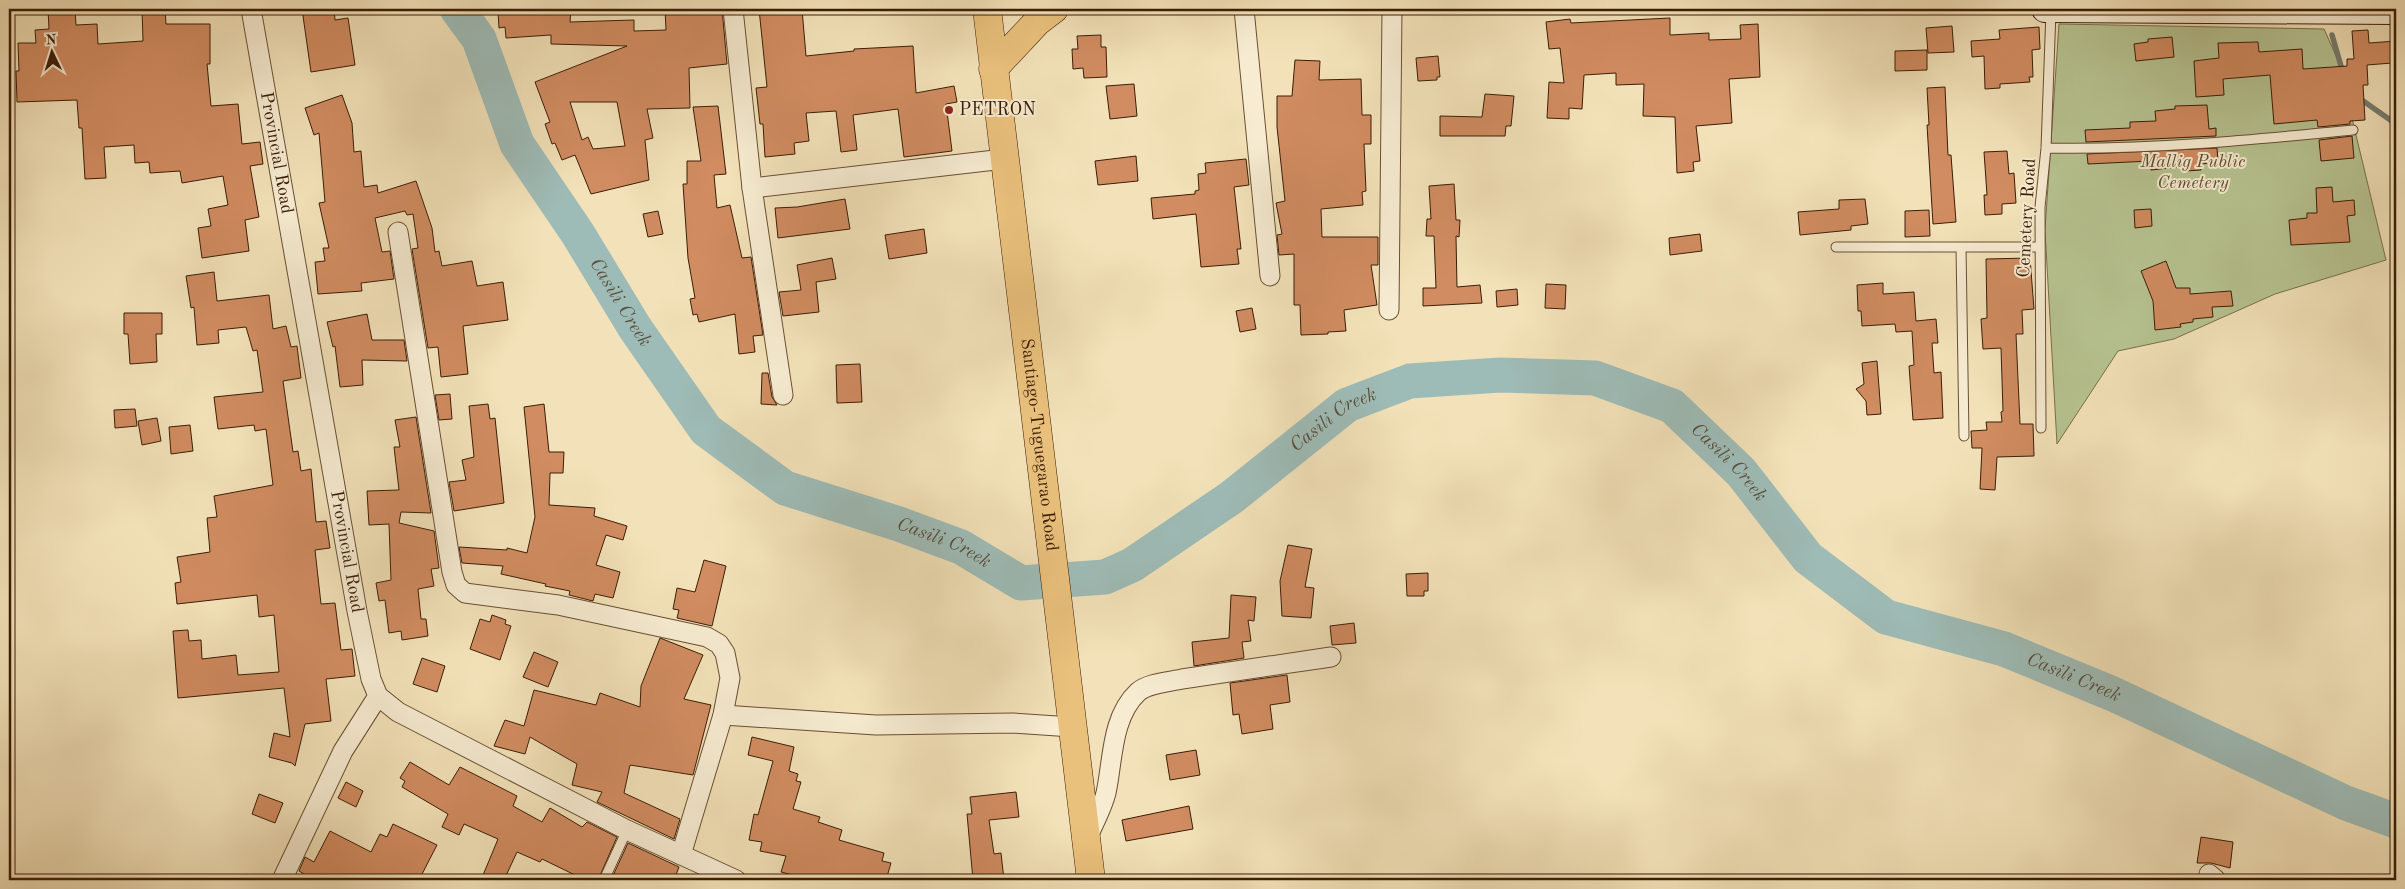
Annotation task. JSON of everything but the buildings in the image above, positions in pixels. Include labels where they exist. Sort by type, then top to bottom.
[{"type":"highway","name":"Santiago-Tuguegarao Road","points":[[987,9],[1091,880]]},
{"type":"highway","points":[[993,69],[1037,22],[1054,9]]},
{"type":"main road","points":[[2045,9],[2396,12]]},
{"type":"street","name":"Provincial Road","points":[[251,9],[357,611],[371,679],[378,696]]},
{"type":"street","points":[[733,9],[752,188],[783,395]]},
{"type":"street","points":[[1244,9],[1270,276]]},
{"type":"street","points":[[1389,310],[1392,9]]},
{"type":"street","points":[[752,188],[1004,158]]},
{"type":"street","points":[[398,232],[450,562],[456,585],[465,593],[558,605],[707,637],[719,644],[726,653],[730,678],[723,715],[681,856]]},
{"type":"street","points":[[1086,840],[1106,794],[1113,748],[1119,727],[1127,707],[1139,691],[1182,679],[1331,656]]},
{"type":"street","points":[[282,880],[343,751],[378,696],[398,712],[627,830],[736,880]]},
{"type":"street","points":[[723,715],[876,726],[1013,723],[1072,727]]},
{"type":"lane","name":"Cemetery Road","points":[[2041,428],[2040,207],[2046,148],[2051,9]]},
{"type":"lane","points":[[2046,148],[2108,149],[2193,145],[2353,130]]},
{"type":"lane","points":[[1836,247],[2040,247]]},
{"type":"lane","points":[[1961,247],[1964,436]]},
{"type":"lane","points":[[604,880],[627,830]]},
{"type":"green space","name":"Mallig Public Cemetery","points":[[2059,24],[2324,29],[2338,60],[2386,260],[2275,294],[2174,339],[2118,351],[2057,444],[2045,230]]},
{"type":"waterway","name":"Casili Creek","points":[[457,9],[479,39],[517,144],[578,234],[635,328],[706,430],[785,488],[899,524],[961,547],[1021,583],[1105,577],[1132,565],[1232,497],[1347,405],[1410,381],[1500,375],[1595,378],[1672,406],[1741,472],[1808,558],[1886,617],[2004,649],[2113,694],[2346,803],[2396,821]]},
{"type":"waterway","points":[[2332,35],[2343,73]]},
{"type":"waterway","points":[[2359,98],[2396,124]]},
{"type":"place","name":"PETRON","points":[[949,110]]}]
